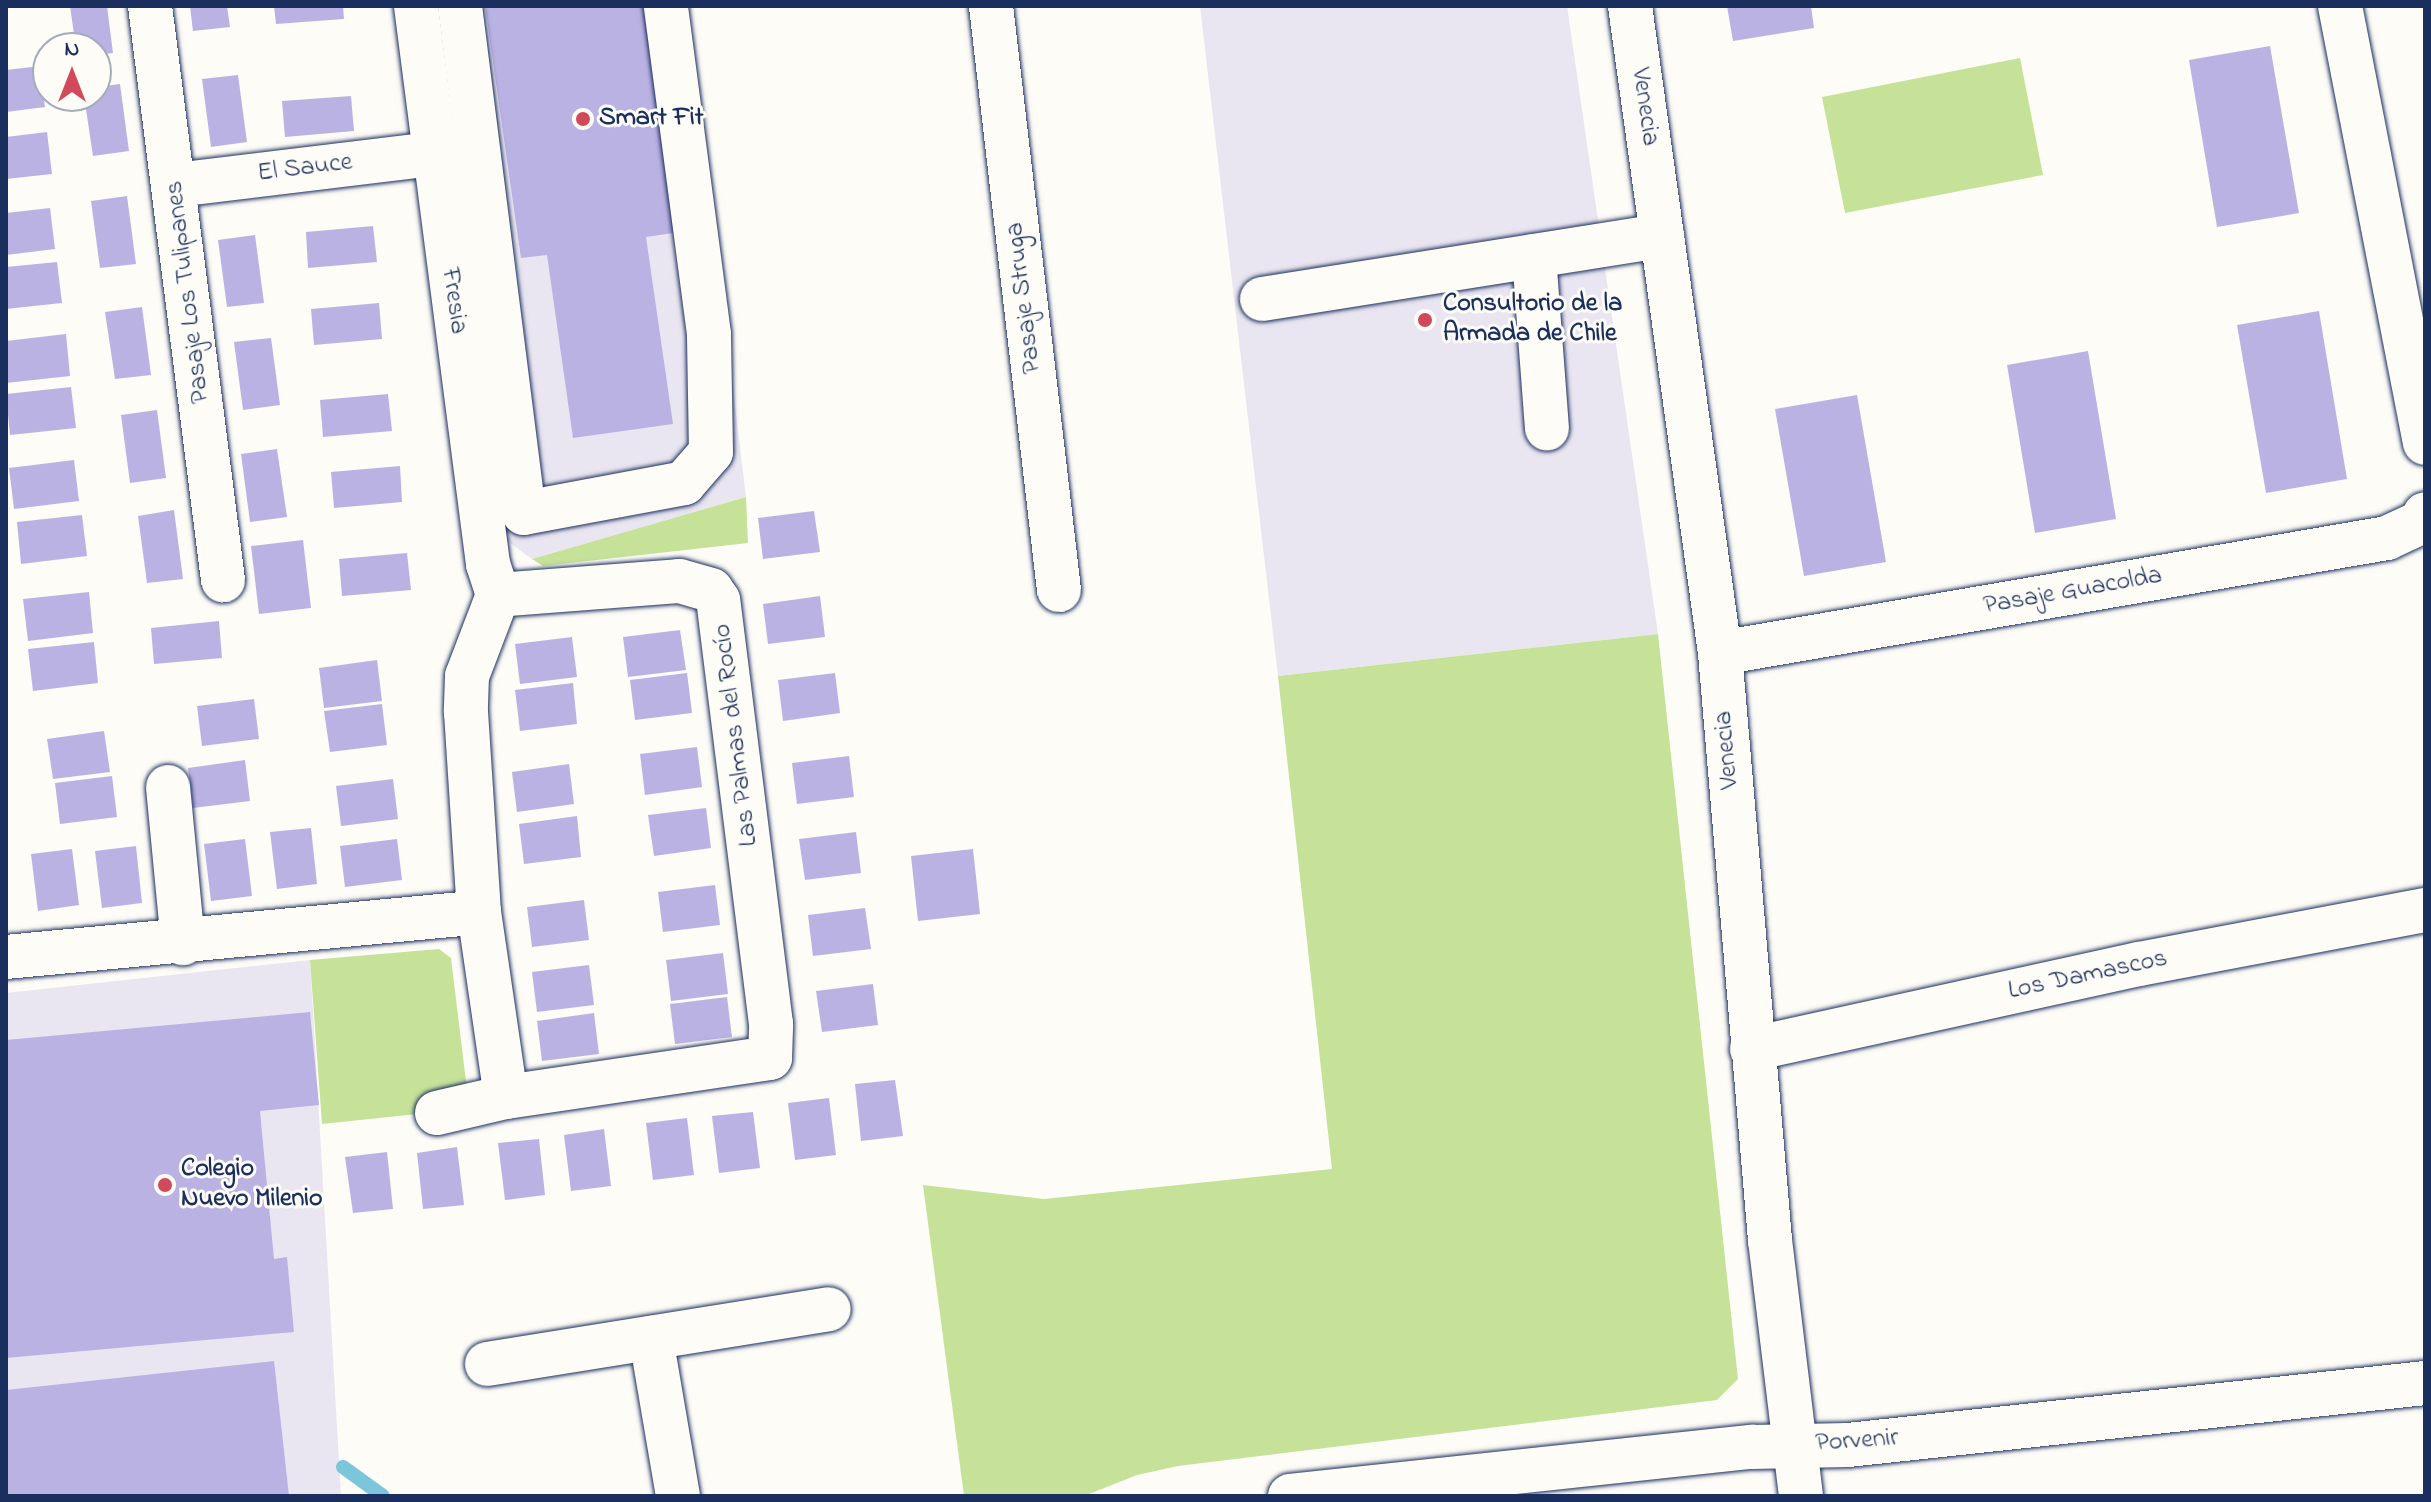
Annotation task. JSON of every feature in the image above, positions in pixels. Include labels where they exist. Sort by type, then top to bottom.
[{"type":"street","name":"Pasaje Los Tulipanes","points":[[150,6],[176,185],[223,580]]},
{"type":"street","name":"Fresia","points":[[416,6],[488,564],[498,595]]},
{"type":"street","points":[[460,6],[524,513],[684,483],[711,452],[709,334],[666,6]]},
{"type":"street","name":"Pasaje Struga","points":[[991,6],[1059,590]]},
{"type":"street","name":"Venecia","points":[[1630,6],[1720,653],[1752,1049],[1801,1496]]},
{"type":"street","points":[[2340,6],[2425,443]]},
{"type":"street","name":"El Sauce","points":[[176,185],[434,154]]},
{"type":"street","points":[[1262,299],[1662,236]]},
{"type":"street","points":[[1534,256],[1547,429]]},
{"type":"street","name":"Pasaje Guacolda","points":[[1720,653],[2387,538],[2424,518]]},
{"type":"street","name":"Las Palmas del Rocío","points":[[437,1113],[506,1097],[770,1058],[771,1024],[718,600],[711,590],[679,581],[498,595]]},
{"type":"street","points":[[498,595],[467,676],[479,912],[506,1097]]},
{"type":"street","points":[[168,787],[183,943]]},
{"type":"street","name":"Los Damascos","points":[[1752,1049],[2139,964],[2425,910]]},
{"type":"street","points":[[6,957],[183,943],[479,912]]},
{"type":"street","points":[[487,1364],[829,1309]]},
{"type":"street","points":[[651,1338],[678,1496]]},
{"type":"street","name":"Porvenir","points":[[1290,1496],[1795,1446],[1848,1445],[2425,1383]]},
{"type":"shaded area","points":[[436,6],[687,6],[746,497],[532,559],[500,536]]},
{"type":"shaded area","name":"Consultorio de la Armada de Chile","points":[[1200,6],[1567,6],[1658,634],[1278,676]]},
{"type":"shaded area","name":"Colegio Nuevo Milenio","points":[[310,960],[341,1496],[6,1496],[6,993]]},
{"type":"green space","points":[[2020,58],[2043,175],[1845,213],[1822,97]]},
{"type":"green space","points":[[746,497],[748,543],[543,566],[532,559]]},
{"type":"green space","points":[[1658,634],[1738,1379],[1717,1400],[1178,1466],[1137,1475],[1084,1496],[964,1496],[923,1185],[1044,1199],[1332,1169],[1278,676]]},
{"type":"green space","points":[[439,949],[451,958],[468,1098],[427,1113],[322,1124],[310,960]]},
{"type":"building","points":[[70,6],[107,6],[110,32],[74,32]]},
{"type":"building","points":[[190,6],[227,6],[230,27],[193,31]]},
{"type":"building","points":[[274,6],[343,6],[344,19],[276,24]]},
{"type":"building","name":"Smart Fit","points":[[485,6],[648,6],[680,232],[646,237],[673,424],[573,438],[547,255],[521,258]]},
{"type":"building","points":[[1727,6],[1811,6],[1814,28],[1733,41]]},
{"type":"building","points":[[2270,46],[2299,213],[2217,227],[2189,60]]},
{"type":"building","points":[[32,67],[32,109],[6,112],[6,70]]},
{"type":"building","points":[[238,75],[247,142],[211,147],[202,79]]},
{"type":"building","points":[[120,84],[129,151],[93,156],[86,112],[112,112],[112,85]]},
{"type":"building","points":[[351,96],[354,131],[285,137],[282,101]]},
{"type":"building","points":[[47,132],[52,174],[6,179],[6,137]]},
{"type":"building","points":[[127,196],[136,264],[100,268],[91,201]]},
{"type":"building","points":[[50,208],[55,249],[6,255],[6,213]]},
{"type":"building","points":[[373,226],[377,262],[308,268],[306,232]]},
{"type":"building","points":[[255,235],[264,303],[227,307],[218,240]]},
{"type":"building","points":[[57,262],[62,303],[6,309],[6,267]]},
{"type":"building","points":[[379,303],[382,339],[314,345],[311,309]]},
{"type":"building","points":[[142,307],[151,375],[115,379],[105,312]]},
{"type":"building","points":[[2319,311],[2347,479],[2266,493],[2237,325]]},
{"type":"building","points":[[66,334],[70,376],[6,383],[6,341]]},
{"type":"building","points":[[271,338],[280,405],[243,410],[234,342]]},
{"type":"building","points":[[2088,351],[2116,519],[2035,533],[2007,365]]},
{"type":"building","points":[[71,387],[76,428],[10,435],[6,394]]},
{"type":"building","points":[[388,394],[392,431],[323,437],[320,400]]},
{"type":"building","points":[[1857,395],[1886,562],[1804,576],[1775,409]]},
{"type":"building","points":[[157,410],[166,478],[130,483],[121,415]]},
{"type":"building","points":[[277,449],[287,517],[250,522],[241,454]]},
{"type":"building","points":[[74,460],[79,501],[14,509],[9,468]]},
{"type":"building","points":[[400,466],[402,502],[334,508],[331,472]]},
{"type":"building","points":[[174,510],[183,579],[147,583],[138,516]]},
{"type":"building","points":[[814,511],[820,552],[763,559],[758,518]]},
{"type":"building","points":[[82,515],[87,556],[21,564],[17,522]]},
{"type":"building","points":[[303,540],[311,608],[259,614],[251,546]]},
{"type":"building","points":[[407,553],[411,590],[342,596],[339,559]]},
{"type":"building","points":[[89,592],[93,633],[28,641],[23,599]]},
{"type":"building","points":[[820,596],[825,637],[768,644],[763,604]]},
{"type":"building","points":[[219,621],[222,658],[154,664],[151,628]]},
{"type":"building","points":[[680,630],[686,670],[628,677],[623,637]]},
{"type":"building","points":[[572,637],[577,677],[520,684],[515,644]]},
{"type":"building","points":[[94,642],[98,683],[33,691],[28,649]]},
{"type":"building","points":[[377,660],[382,701],[324,708],[319,668]]},
{"type":"building","points":[[687,673],[692,713],[635,720],[630,680]]},
{"type":"building","points":[[835,673],[840,713],[783,721],[778,680]]},
{"type":"building","points":[[573,683],[577,724],[520,731],[515,690]]},
{"type":"building","points":[[254,699],[259,739],[202,746],[197,706]]},
{"type":"building","points":[[382,704],[387,745],[330,752],[324,711]]},
{"type":"building","points":[[104,731],[110,772],[53,779],[47,739]]},
{"type":"building","points":[[697,747],[702,787],[645,795],[640,754]]},
{"type":"building","points":[[849,756],[854,797],[797,804],[792,763]]},
{"type":"building","points":[[245,760],[250,801],[193,808],[188,768]]},
{"type":"building","points":[[569,764],[574,804],[517,812],[512,772]]},
{"type":"building","points":[[112,776],[117,817],[60,824],[55,783]]},
{"type":"building","points":[[393,779],[398,819],[341,826],[336,786]]},
{"type":"building","points":[[706,808],[711,848],[654,856],[648,815]]},
{"type":"building","points":[[577,816],[581,857],[524,864],[519,824]]},
{"type":"building","points":[[311,828],[317,884],[277,889],[270,832]]},
{"type":"building","points":[[856,832],[861,873],[805,880],[799,839]]},
{"type":"building","points":[[245,839],[252,896],[211,901],[204,844]]},
{"type":"building","points":[[397,839],[402,880],[345,887],[340,846]]},
{"type":"building","points":[[136,846],[142,903],[102,908],[95,851]]},
{"type":"building","points":[[72,849],[79,905],[38,911],[31,854]]},
{"type":"building","points":[[973,849],[980,914],[918,921],[911,856]]},
{"type":"building","points":[[715,885],[720,925],[663,932],[658,892]]},
{"type":"building","points":[[584,900],[589,940],[532,947],[527,907]]},
{"type":"building","points":[[865,908],[871,949],[813,956],[808,915]]},
{"type":"building","points":[[723,953],[728,994],[671,1001],[666,960]]},
{"type":"building","points":[[589,965],[594,1005],[537,1012],[532,972]]},
{"type":"building","points":[[873,984],[878,1025],[822,1032],[816,991]]},
{"type":"building","points":[[727,997],[732,1037],[675,1044],[670,1004]]},
{"type":"building","points":[[310,1012],[319,1105],[260,1111],[274,1259],[287,1257],[294,1332],[6,1358],[6,1040]]},
{"type":"building","points":[[594,1013],[599,1054],[542,1061],[537,1021]]},
{"type":"building","points":[[895,1080],[903,1136],[861,1141],[855,1084]]},
{"type":"building","points":[[829,1098],[836,1155],[795,1160],[788,1103]]},
{"type":"building","points":[[753,1112],[760,1168],[719,1173],[712,1116]]},
{"type":"building","points":[[687,1118],[694,1175],[653,1180],[646,1123]]},
{"type":"building","points":[[604,1129],[611,1186],[571,1191],[564,1135]]},
{"type":"building","points":[[539,1139],[545,1195],[505,1200],[498,1143]]},
{"type":"building","points":[[457,1147],[464,1205],[423,1209],[417,1153]]},
{"type":"building","points":[[387,1152],[393,1209],[353,1213],[345,1157]]},
{"type":"building","points":[[274,1361],[289,1496],[6,1496],[6,1390]]},
{"type":"waterway","points":[[343,1467],[383,1496]]},
{"type":"place","name":"Smart Fit","points":[[583,119]]},
{"type":"place","name":"Consultorio de la Armada de Chile","points":[[1425,320]]},
{"type":"place","name":"Colegio Nuevo Milenio","points":[[165,1185]]}]
